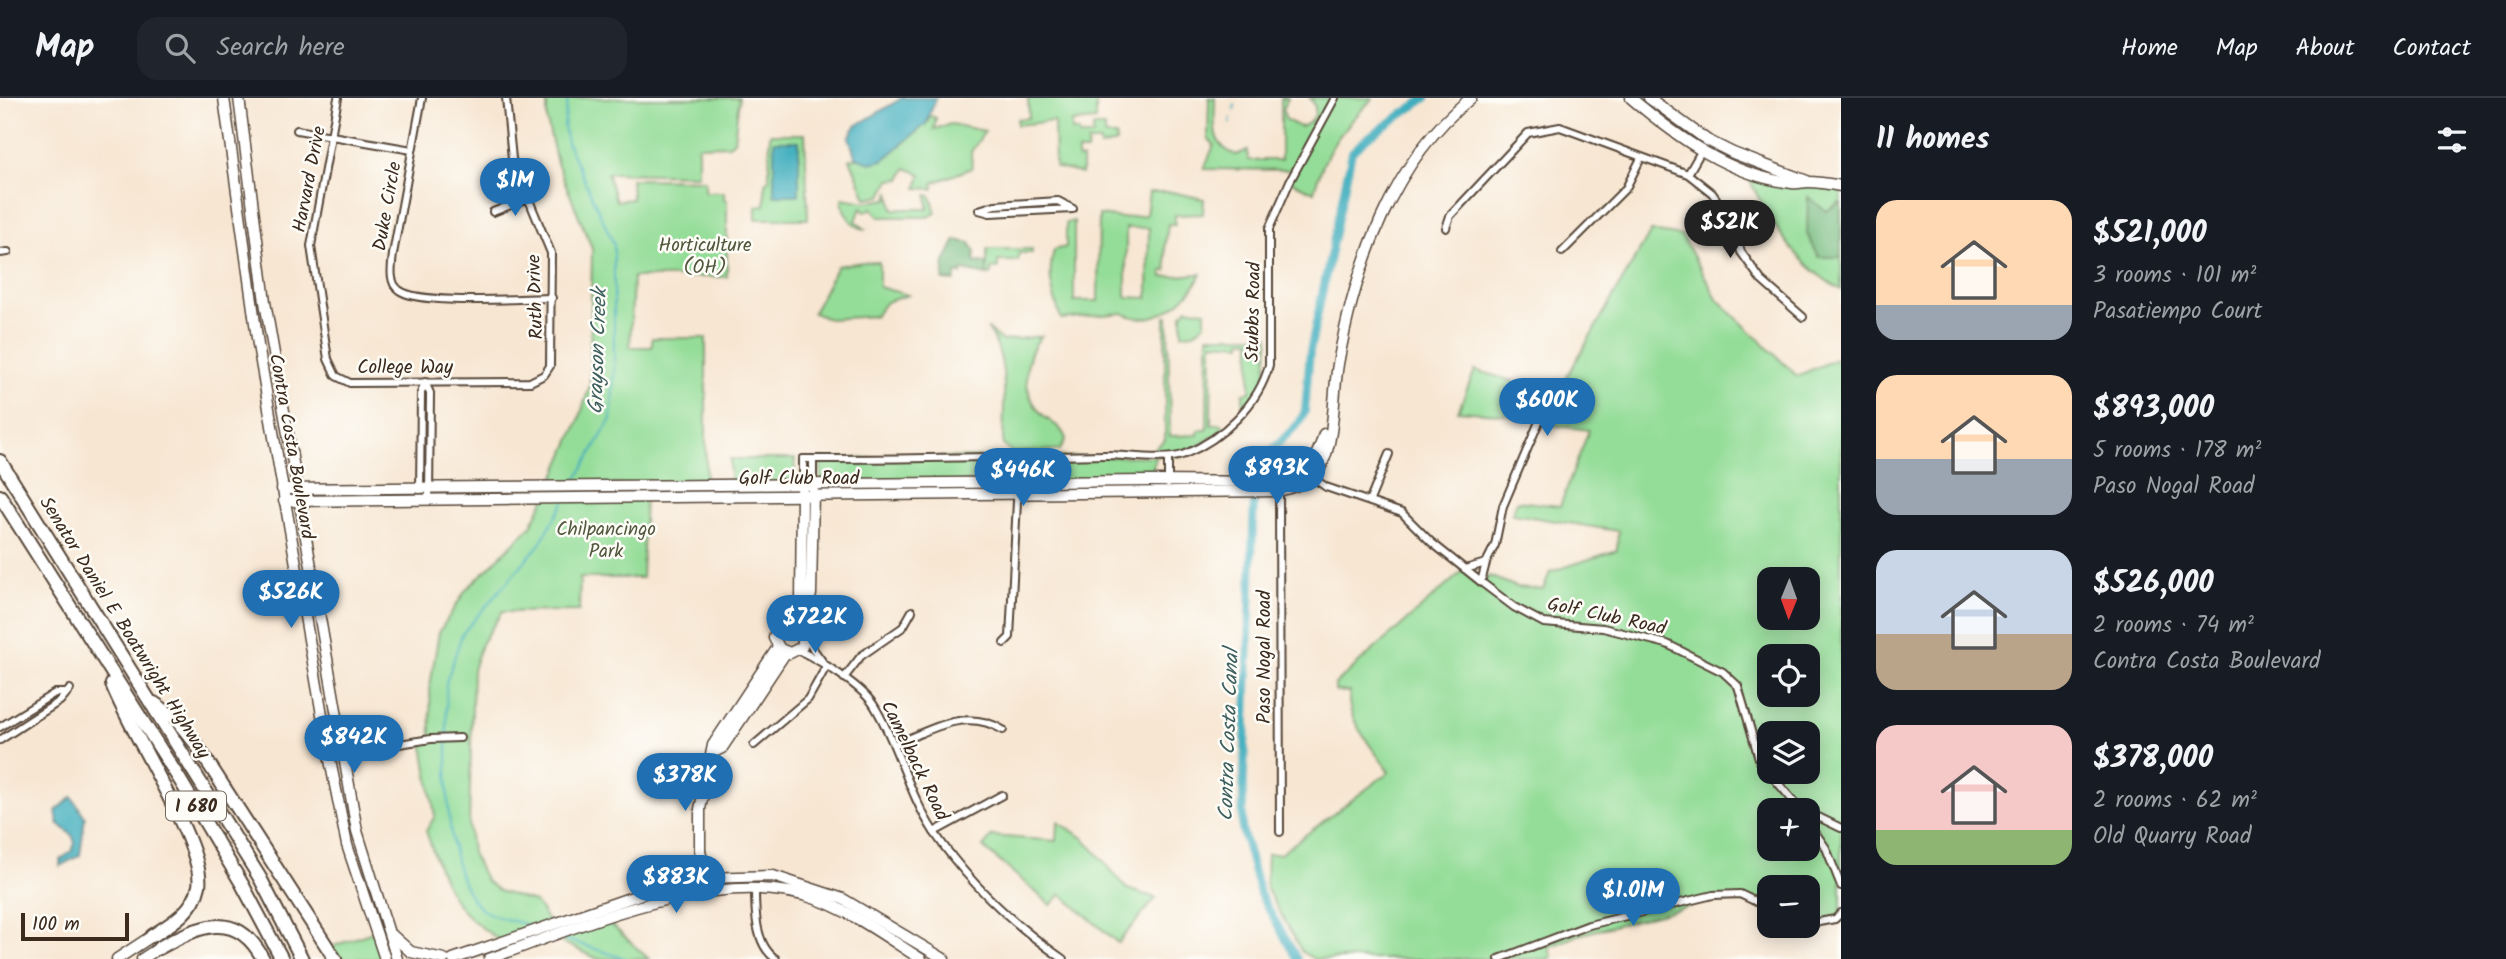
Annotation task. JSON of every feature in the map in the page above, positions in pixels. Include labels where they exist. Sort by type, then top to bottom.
[{"type":"highway","name":"Senator Daniel E Boatwright Highway","points":[[0,461],[260,878],[302,959]]},
{"type":"highway","name":"Senator Daniel E Boatwright Highway","points":[[0,496],[242,884],[282,959]]},
{"type":"highway","points":[[102,658],[123,712],[197,859],[198,887],[195,898],[156,942]]},
{"type":"highway","points":[[149,698],[175,718],[196,744],[335,959]]},
{"type":"highway","points":[[156,942],[193,929],[217,926],[230,929],[251,942],[263,959]]},
{"type":"street","name":"Contra Costa Boulevard","points":[[224,98],[250,294],[329,755],[347,845],[385,959]]},
{"type":"street","name":"Contra Costa Boulevard","points":[[239,98],[265,302],[353,810],[397,959]]},
{"type":"street","name":"Harvard Drive","points":[[315,267],[311,246],[338,98]]},
{"type":"street","name":"Duke Circle","points":[[422,98],[393,254],[392,279],[398,290],[413,296],[435,299],[552,298]]},
{"type":"street","name":"Ruth Drive","points":[[506,98],[507,134],[526,199],[551,253],[552,359],[544,375]]},
{"type":"street","name":"Stubbs Road","points":[[1168,458],[1183,456],[1224,429],[1257,397],[1265,381],[1269,365],[1269,229],[1287,186],[1335,98]]},
{"type":"street","points":[[1309,475],[1326,455],[1349,310],[1371,245],[1393,195],[1427,139],[1445,118],[1471,98]]},
{"type":"street","points":[[1631,98],[1666,128],[1746,172],[1794,184],[1808,181]]},
{"type":"street","points":[[1649,98],[1707,140],[1733,153],[1808,181],[1841,186]]},
{"type":"street","points":[[1446,228],[1450,216],[1528,132],[1560,127],[1688,174],[1712,194],[1732,221],[1741,251],[1761,280],[1803,317]]},
{"type":"street","points":[[297,130],[412,150]]},
{"type":"street","points":[[1688,174],[1707,140]]},
{"type":"street","points":[[1562,252],[1626,188],[1641,158]]},
{"type":"street","points":[[493,212],[526,199]]},
{"type":"street","points":[[1058,201],[1073,209],[989,213],[979,210],[995,205],[1024,205],[1058,201]]},
{"type":"street","points":[[1024,205],[1028,212]]},
{"type":"street","points":[[0,253],[8,252]]},
{"type":"street","name":"College Way","points":[[315,267],[328,359],[336,376],[350,383],[530,382],[544,375]]},
{"type":"street","points":[[425,382],[429,393],[425,497]]},
{"type":"street","points":[[1481,582],[1495,545],[1503,506],[1541,417],[1557,394]]},
{"type":"street","points":[[1370,500],[1389,454]]},
{"type":"street","points":[[782,649],[798,650],[811,594],[813,495],[803,459],[1145,455],[1168,458],[1168,486]]},
{"type":"street","points":[[782,649],[776,631],[782,624],[790,622],[799,611],[802,595],[801,495],[808,483],[813,459]]},
{"type":"street","name":"Golf Club Road","points":[[282,489],[808,483],[1018,487],[1280,487],[1309,475],[1326,487],[1402,513],[1431,542],[1481,582],[1514,607],[1544,623],[1603,628],[1667,644],[1723,672],[1738,686],[1760,762],[1791,798]]},
{"type":"street","name":"Golf Club Road","points":[[1168,486],[1245,481],[1280,487]]},
{"type":"street","name":"Golf Club Road","points":[[284,500],[813,495],[1018,487]]},
{"type":"street","points":[[1004,643],[1010,637],[1018,487]]},
{"type":"street","name":"Paso Nogal Road","points":[[1280,487],[1280,832]]},
{"type":"street","points":[[1465,569],[1486,563]]},
{"type":"street","points":[[844,678],[861,656],[903,627],[912,611]]},
{"type":"street","points":[[790,622],[804,633]]},
{"type":"street","name":"Camelback Road","points":[[804,633],[826,667]]},
{"type":"street","points":[[708,892],[700,850],[700,809],[714,752],[713,745],[782,649]]},
{"type":"street","name":"Camelback Road","points":[[798,650],[844,678],[874,704],[894,745],[913,796],[934,832],[965,872],[996,904],[1036,940],[1063,959]]},
{"type":"street","points":[[754,745],[808,699],[826,667]]},
{"type":"street","points":[[0,727],[55,693],[67,691],[60,701],[0,740]]},
{"type":"street","points":[[894,745],[955,719],[989,721],[1003,730]]},
{"type":"street","points":[[329,755],[440,738],[460,738]]},
{"type":"street","points":[[332,769],[339,776],[344,803],[353,810]]},
{"type":"street","points":[[934,832],[1002,795]]},
{"type":"street","name":"Golf Club Road","points":[[1820,818],[1841,828]]},
{"type":"street","points":[[1820,839],[1841,886]]},
{"type":"street","points":[[453,959],[653,890],[705,878],[773,876],[808,885],[843,899],[944,959]]},
{"type":"street","points":[[755,889],[756,919],[765,949],[776,959]]},
{"type":"street","points":[[494,957],[630,910],[708,892],[755,889],[818,900],[852,916],[921,959]]},
{"type":"street","points":[[1499,959],[1588,925],[1713,895],[1740,894],[1757,902]]},
{"type":"street","points":[[568,931],[579,920],[605,911],[614,903]]},
{"type":"street","points":[[1820,922],[1835,919],[1841,913]]},
{"type":"street","points":[[386,927],[398,943],[411,952],[444,959]]},
{"type":"street","points":[[494,957],[499,949],[527,933]]},
{"type":"street","points":[[117,959],[156,942]]},
{"type":"street","points":[[142,959],[156,942]]},
{"type":"green space","name":"Horticulture (OH)","points":[[547,98],[739,98],[734,141],[729,145],[698,146],[698,175],[607,173],[616,201],[632,199],[631,179],[705,180],[705,192],[724,192],[724,200],[727,200],[727,277],[633,277],[630,347],[652,347],[652,338],[706,338],[706,484],[551,485],[579,420],[590,385],[592,248],[557,163],[547,121]]},
{"type":"green space","points":[[1028,98],[1096,98],[1096,120],[1072,122],[1072,131],[1079,131],[1079,136],[1093,136],[1093,127],[1105,127],[1105,136],[1116,136],[1116,143],[1100,147],[1100,142],[1088,142],[1087,151],[1078,151],[1078,159],[1082,159],[1082,174],[1055,167],[1054,121],[1017,125],[1017,119],[1029,118]]},
{"type":"green space","points":[[1209,98],[1215,98],[1215,132],[1227,151],[1236,155],[1248,150],[1248,160],[1281,160],[1281,98],[1288,98],[1283,110],[1286,120],[1300,127],[1314,116],[1315,107],[1310,98],[1373,98],[1352,120],[1329,151],[1314,192],[1290,181],[1295,170],[1204,169],[1214,145],[1208,138]]},
{"type":"green space","points":[[931,116],[936,118],[934,129],[951,124],[985,131],[971,152],[972,168],[933,183],[934,189],[917,188],[921,174],[906,168],[901,179],[890,180],[882,196],[866,198],[850,159],[891,153],[926,124]]},
{"type":"green space","points":[[770,134],[805,134],[808,219],[756,219],[756,206],[765,205],[765,183],[769,179]]},
{"type":"green space","points":[[1746,172],[1841,186],[1841,290],[1809,267],[1784,239]]},
{"type":"green space","points":[[890,191],[893,209],[928,209],[927,195],[931,196],[936,213],[928,217],[879,217],[872,208],[865,212],[861,208],[856,221],[866,230],[852,222],[842,204],[842,198],[866,202],[888,199]]},
{"type":"green space","points":[[1149,192],[1172,192],[1204,199],[1203,214],[1175,215],[1175,224],[1168,224],[1165,247],[1167,271],[1162,271],[1163,277],[1201,274],[1196,284],[1179,302],[1158,315],[1146,318],[1123,313],[1061,319],[1053,293],[1051,268],[1054,250],[1066,247],[1066,223],[1074,221],[1074,301],[1098,301],[1099,215],[1122,218],[1146,215]],"holes":[[[1126,228],[1149,228],[1148,298],[1126,297]]]},
{"type":"green space","points":[[1808,197],[1826,211],[1841,202],[1841,257],[1819,257],[1807,234]]},
{"type":"green space","points":[[1651,231],[1682,236],[1718,300],[1797,376],[1841,357],[1841,913],[1835,919],[1820,922],[1820,875],[1757,875],[1757,906],[1743,902],[1710,901],[1578,935],[1549,947],[1552,957],[1547,959],[1314,959],[1302,952],[1266,888],[1267,854],[1280,854],[1389,772],[1362,734],[1351,713],[1350,692],[1335,691],[1335,684],[1465,569],[1481,582],[1484,576],[1487,579],[1489,576],[1517,587],[1543,589],[1550,572],[1617,550],[1618,531],[1512,514],[1517,501],[1560,506],[1589,430],[1546,424],[1541,417],[1458,411],[1475,370],[1557,394]]},
{"type":"green space","points":[[956,240],[970,243],[975,251],[974,262],[987,263],[987,275],[962,270],[961,274],[955,274],[955,281],[943,280],[945,262]]},
{"type":"green space","points":[[987,249],[1032,249],[1032,253],[1019,253],[1018,261],[998,261],[998,268],[991,269],[991,275],[987,275]]},
{"type":"green space","points":[[879,262],[879,287],[908,295],[886,302],[875,316],[829,319],[813,313],[837,266]]},
{"type":"green space","points":[[1187,308],[1205,311],[1205,323],[1194,333],[1182,334],[1182,314]]},
{"type":"green space","points":[[1165,316],[1168,316],[1170,436],[1198,435],[1198,430],[1207,430],[1208,336],[1269,336],[1265,381],[1243,412],[1243,393],[1250,392],[1251,340],[1242,340],[1242,344],[1212,342],[1211,425],[1222,424],[1224,429],[1183,456],[1155,456],[1155,448],[1165,440]]},
{"type":"green space","points":[[987,328],[1002,341],[1041,336],[1028,364],[1027,384],[1040,412],[1064,434],[1066,439],[1060,450],[1013,453],[1003,445],[1003,369],[995,340]]},
{"type":"green space","points":[[1155,456],[1151,481],[1007,482],[1007,465],[1016,458]]},
{"type":"green space","points":[[979,457],[997,465],[997,482],[821,483],[821,459]]},
{"type":"green space","points":[[730,459],[795,459],[795,483],[730,484]]},
{"type":"green space","name":"Chilpancingo Park","points":[[546,496],[645,496],[642,578],[580,578],[579,611],[502,612],[481,644],[473,670],[469,826],[472,853],[486,881],[499,891],[535,902],[551,925],[501,942],[459,907],[438,864],[426,831],[435,816],[422,740],[431,739],[430,686],[439,632],[466,590],[531,526]]},
{"type":"green space","points":[[1058,822],[1085,839],[1127,889],[1156,898],[1118,943],[1061,894],[1051,905],[983,847],[992,836],[1057,841]]},
{"type":"green space","points":[[604,918],[649,959],[598,959],[551,937]]},
{"type":"green space","points":[[375,931],[385,959],[335,959],[328,948]]},
{"type":"water","points":[[902,98],[936,98],[926,124],[883,160],[870,163],[855,156],[849,137],[856,126]]},
{"type":"water","points":[[774,141],[799,141],[799,195],[774,195]]},
{"type":"water","points":[[72,797],[85,817],[80,855],[60,866],[60,860],[72,851],[75,843],[72,835],[58,823],[56,811]]},
{"type":"waterway","name":"Grayson Creek","points":[[568,98],[564,127],[567,143],[614,244],[614,376],[611,419],[575,482]]},
{"type":"waterway","name":"Contra Costa Canal","points":[[1257,473],[1260,462],[1299,423],[1305,411],[1310,351],[1352,152],[1367,138],[1426,98]]},
{"type":"waterway","points":[[1234,110],[1235,105]]},
{"type":"waterway","points":[[1230,124],[1231,118]]},
{"type":"waterway","name":"Contra Costa Canal","points":[[1254,500],[1242,829],[1260,894],[1297,959]]},
{"type":"waterway","name":"Grayson Creek","points":[[447,735],[446,683],[462,634],[539,545],[564,502]]},
{"type":"waterway","name":"Grayson Creek","points":[[447,740],[448,806],[461,878],[471,897],[483,910],[494,916],[534,927]]},
{"type":"waterway","name":"Grayson Creek","points":[[558,937],[626,959]]}]
